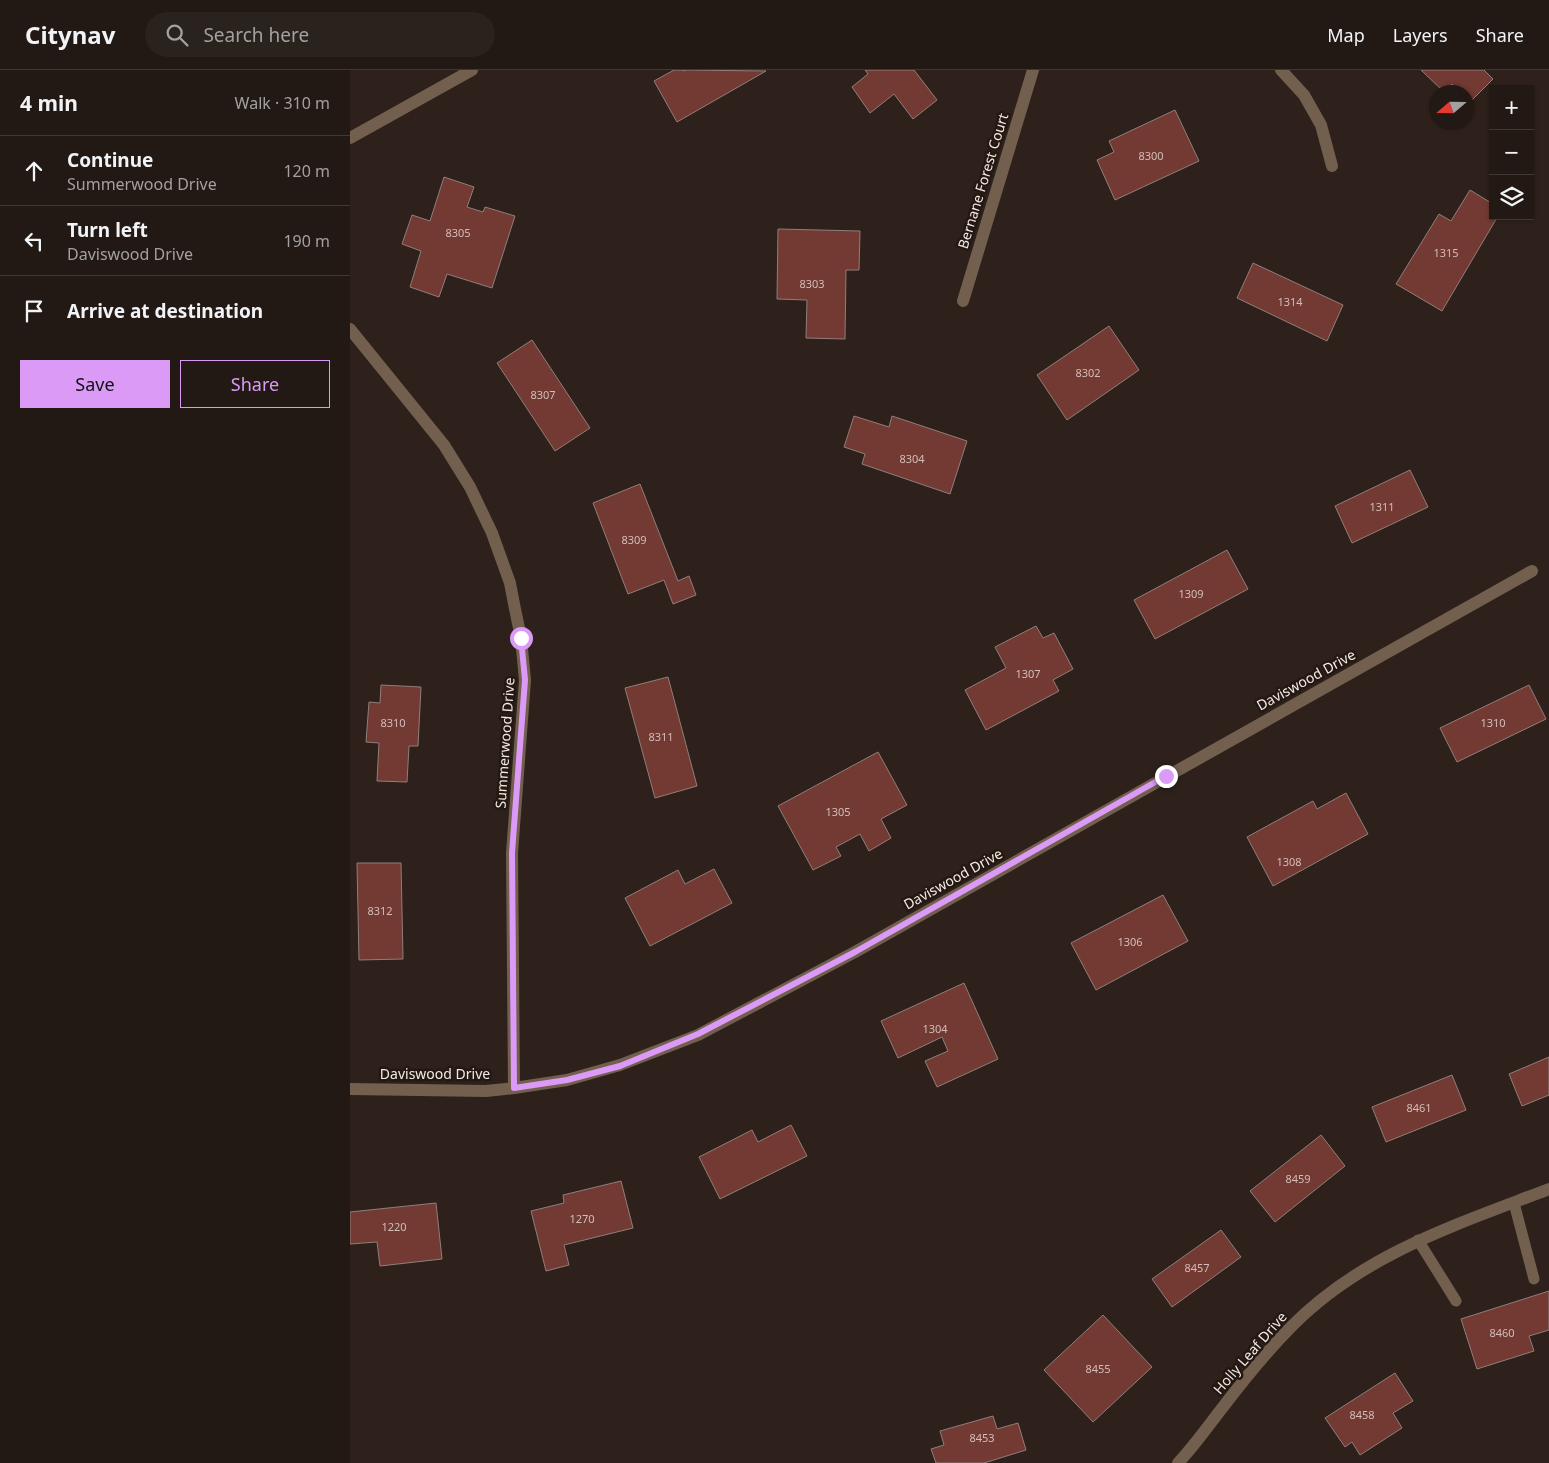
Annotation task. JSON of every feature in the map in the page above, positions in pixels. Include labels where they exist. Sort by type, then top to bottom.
[{"type":"street","points":[[350,138],[472,70]]},
{"type":"street","name":"Bernane Forest Court","points":[[963,302],[1033,70]]},
{"type":"street","points":[[1282,70],[1304,95],[1321,125],[1332,166]]},
{"type":"street","name":"Summerwood Drive","points":[[350,329],[444,445],[470,488],[492,533],[510,583],[521,638],[525,680],[512,853],[514,1088]]},
{"type":"street","name":"Daviswood Drive","points":[[350,1089],[486,1091],[567,1080],[620,1066],[698,1034],[855,952],[1532,571]]},
{"type":"street","name":"Holly Leaf Drive","points":[[1178,1463],[1194,1446],[1259,1361],[1294,1324],[1327,1296],[1373,1264],[1418,1240],[1549,1189]]},
{"type":"lane","points":[[1514,1203],[1534,1279]]},
{"type":"lane","points":[[1418,1240],[1456,1301]]},
{"type":"building","points":[[674,70],[766,71],[677,122],[654,81]]},
{"type":"building","points":[[865,70],[914,70],[937,100],[913,119],[894,94],[870,113],[852,87],[868,74]]},
{"type":"building","points":[[1421,70],[1484,70],[1493,79],[1474,98],[1474,85],[1437,85]]},
{"type":"building","points":[[1175,110],[1199,161],[1115,200],[1097,160],[1114,152],[1109,141]]},
{"type":"building","points":[[444,177],[474,187],[467,207],[483,212],[485,207],[515,216],[492,288],[447,274],[439,297],[410,287],[421,251],[402,244],[412,215],[430,221]]},
{"type":"building","points":[[1470,190],[1489,202],[1489,220],[1496,220],[1442,311],[1396,284],[1439,214],[1451,221]]},
{"type":"building","points":[[778,229],[860,231],[859,270],[846,270],[845,339],[806,338],[807,300],[777,299]]},
{"type":"building","points":[[1253,263],[1343,305],[1327,341],[1237,298]]},
{"type":"building","points":[[1109,326],[1139,370],[1067,420],[1037,375]]},
{"type":"building","points":[[532,340],[590,428],[555,451],[497,363]]},
{"type":"building","points":[[854,416],[889,427],[892,416],[967,441],[950,494],[862,464],[865,454],[844,447]]},
{"type":"building","points":[[1410,470],[1428,507],[1352,543],[1335,506]]},
{"type":"building","points":[[640,484],[678,581],[689,576],[696,595],[673,604],[664,580],[628,594],[593,503]]},
{"type":"building","points":[[1227,550],[1248,589],[1155,639],[1134,600]]},
{"type":"building","points":[[1036,626],[1043,638],[1054,633],[1073,669],[1053,680],[1059,691],[986,730],[965,690],[1006,668],[995,647]]},
{"type":"building","points":[[668,677],[697,786],[655,798],[625,688]]},
{"type":"building","points":[[381,685],[421,687],[418,746],[409,746],[407,782],[377,781],[379,743],[366,742],[369,702],[380,703]]},
{"type":"building","points":[[1529,685],[1546,719],[1457,762],[1440,728]]},
{"type":"building","points":[[878,752],[907,805],[881,819],[891,838],[869,851],[860,834],[836,847],[841,856],[813,870],[778,806]]},
{"type":"building","points":[[1346,793],[1368,834],[1273,886],[1247,837],[1313,801],[1317,809]]},
{"type":"building","points":[[357,863],[401,863],[403,959],[359,960]]},
{"type":"building","points":[[714,869],[732,903],[650,946],[625,898],[678,870],[685,884]]},
{"type":"building","points":[[1163,895],[1188,941],[1096,990],[1071,943]]},
{"type":"building","points":[[964,983],[998,1059],[937,1087],[925,1061],[948,1051],[942,1037],[898,1058],[881,1021]]},
{"type":"building","points":[[1549,1057],[1549,1095],[1522,1106],[1509,1074]]},
{"type":"building","points":[[1452,1075],[1466,1110],[1386,1142],[1372,1107]]},
{"type":"building","points":[[791,1125],[807,1156],[720,1199],[699,1157],[752,1130],[758,1142]]},
{"type":"building","points":[[1321,1135],[1345,1166],[1275,1222],[1250,1191]]},
{"type":"building","points":[[621,1181],[633,1228],[564,1245],[569,1265],[546,1271],[531,1211],[564,1203],[563,1195]]},
{"type":"building","points":[[436,1203],[442,1259],[380,1266],[377,1242],[350,1244],[350,1212]]},
{"type":"building","points":[[1221,1230],[1241,1257],[1172,1307],[1152,1279]]},
{"type":"building","points":[[1549,1291],[1549,1330],[1529,1336],[1534,1351],[1477,1369],[1461,1319]]},
{"type":"building","points":[[1103,1315],[1152,1367],[1093,1422],[1044,1370]]},
{"type":"building","points":[[1395,1373],[1413,1401],[1393,1413],[1402,1428],[1360,1455],[1352,1442],[1345,1447],[1325,1418]]},
{"type":"building","points":[[993,1416],[997,1429],[1018,1423],[1026,1450],[984,1463],[936,1463],[931,1449],[944,1445],[940,1431]]},
{"type":"route","points":[[521,638],[525,680],[512,853],[514,1088],[567,1080],[620,1066],[698,1034],[855,952],[1166,776]]}]
